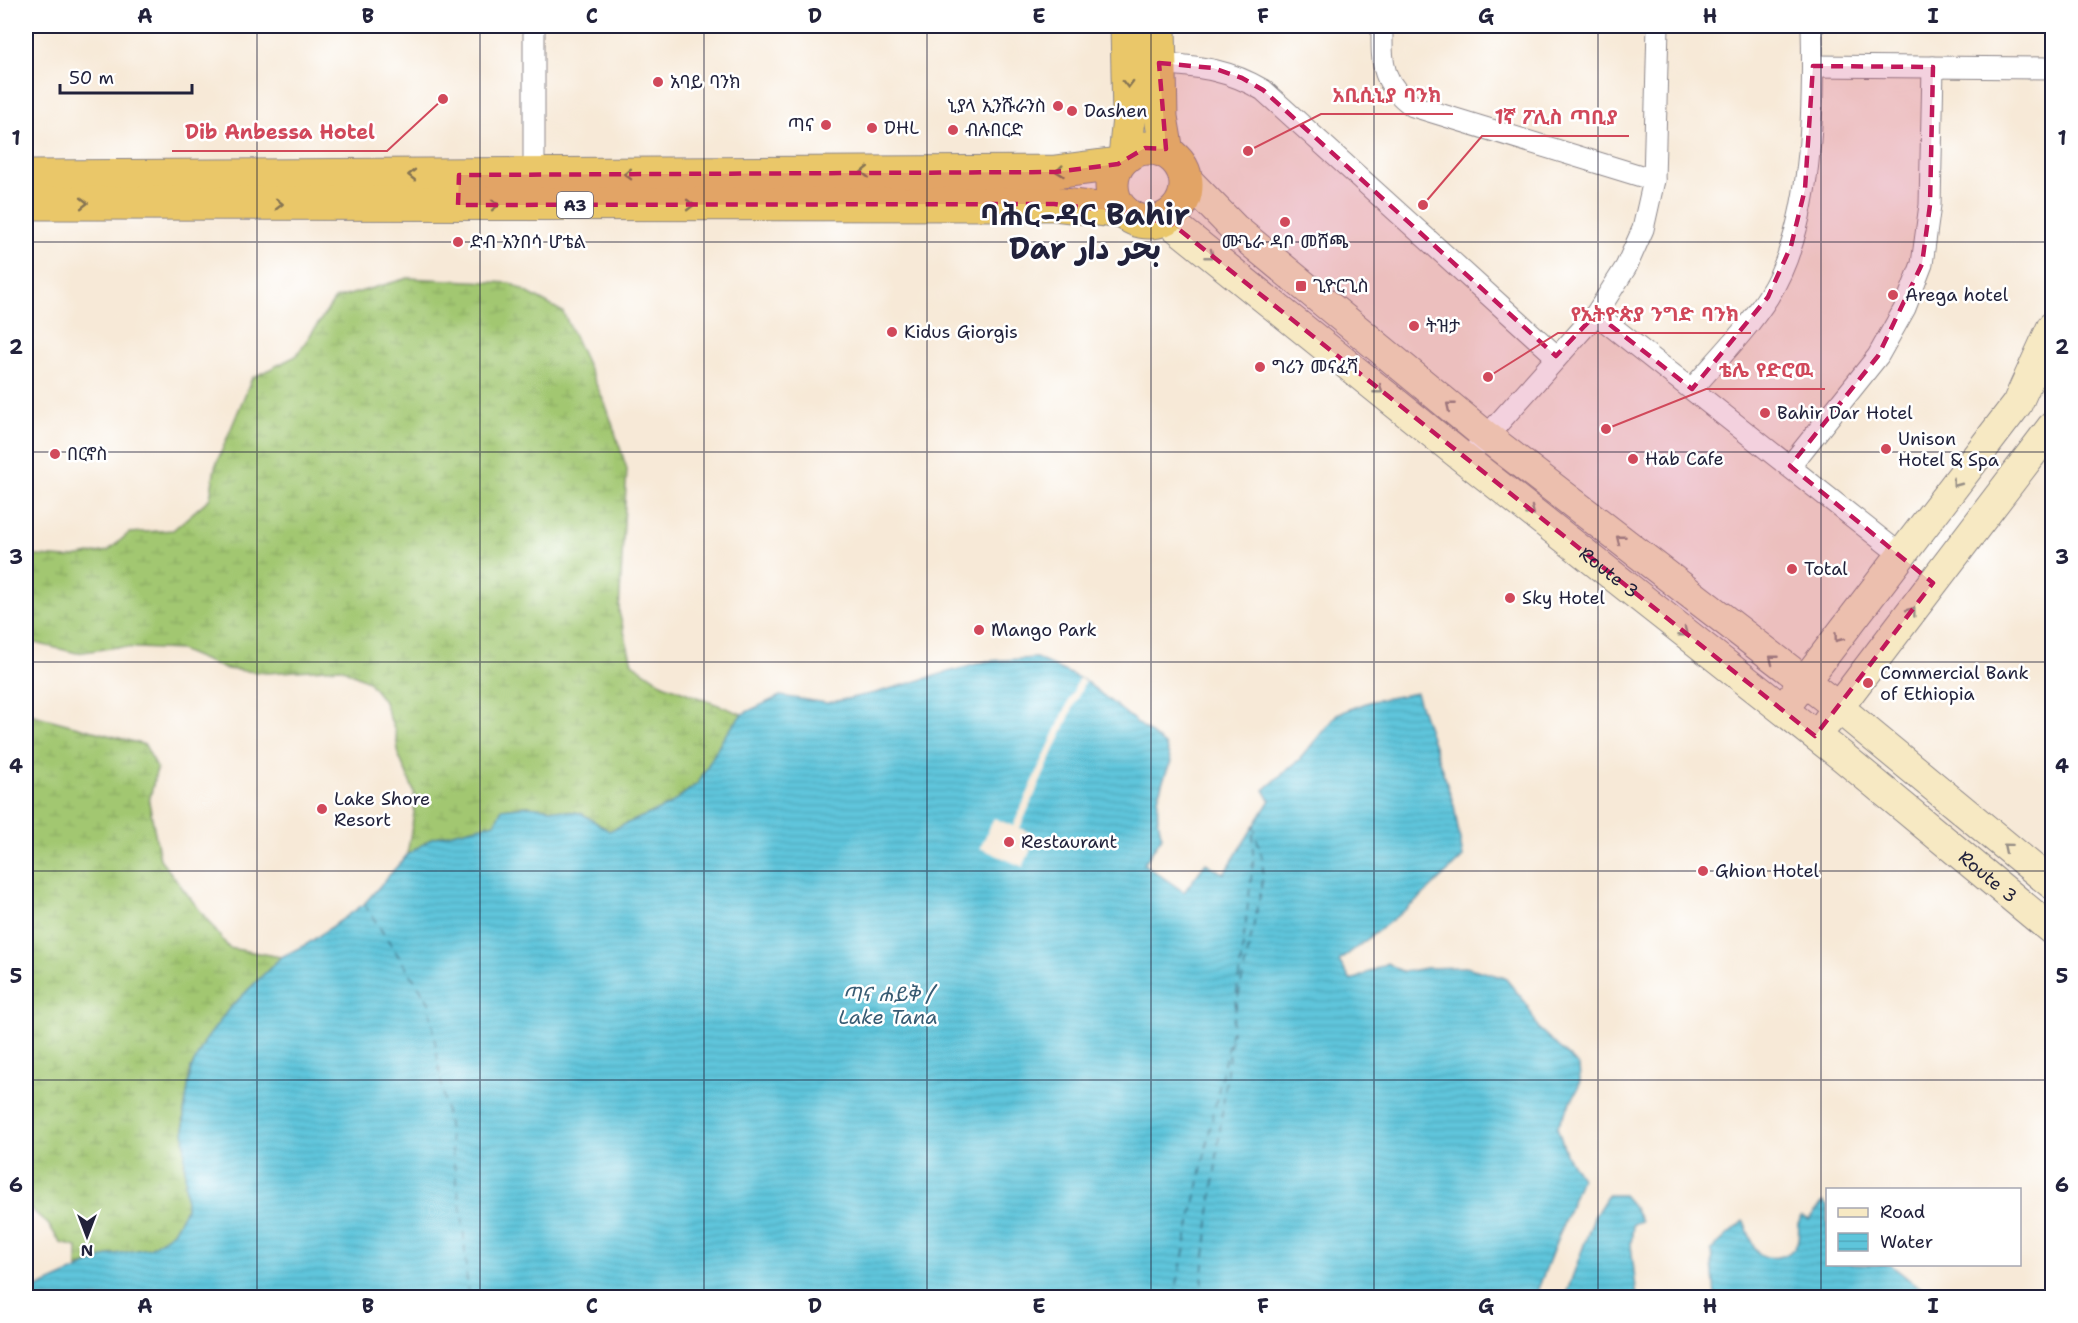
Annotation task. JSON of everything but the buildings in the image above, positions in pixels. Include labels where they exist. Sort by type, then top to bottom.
[{"type":"highway","points":[[1124,212],[1113,194],[1113,173],[1122,160],[1129,118],[1127,26]]},
{"type":"highway","points":[[1159,26],[1161,117],[1167,153],[1176,159],[1186,179],[1182,202],[1165,218]]},
{"type":"highway","name":"A3","points":[[26,202],[458,190],[944,172],[1055,172],[1122,160],[1145,148],[1167,153]]},
{"type":"highway","points":[[943,204],[944,172]]},
{"type":"highway","name":"A3","points":[[26,177],[458,190]]},
{"type":"highway","name":"A3","points":[[553,185],[943,204],[1054,204],[1124,212],[1133,218],[1147,221],[1165,218]]},
{"type":"main road","points":[[1186,179],[1234,228],[1486,435],[1839,708],[2052,884]]},
{"type":"main road","name":"Route 3","points":[[1165,218],[1815,736],[2052,930]]},
{"type":"main road","points":[[1782,710],[2017,404],[2052,327]]},
{"type":"main road","points":[[1815,736],[1839,708],[2052,426],[2017,404]]},
{"type":"main road","points":[[1901,555],[1933,583]]},
{"type":"street","points":[[534,26],[553,185]]},
{"type":"street","points":[[1382,26],[1382,67],[1395,93],[1413,106],[1654,180]]},
{"type":"street","points":[[1466,460],[1556,356],[1596,314],[1626,267],[1643,229],[1654,180],[1658,26]]},
{"type":"street","points":[[1692,389],[1768,297],[1791,246],[1805,189],[1813,66],[1812,26]]},
{"type":"street","points":[[1159,63],[1213,68],[1242,78],[1263,90],[1556,356]]},
{"type":"street","points":[[1813,66],[2052,68]]},
{"type":"street","points":[[1790,466],[1878,356],[1905,308],[1922,264],[1930,206],[1933,67]]},
{"type":"street","points":[[1596,314],[1901,555]]},
{"type":"highlighted area","points":[[1159,63],[1213,68],[1242,78],[1263,90],[1556,356],[1596,314],[1692,389],[1768,297],[1791,246],[1805,189],[1813,66],[1933,67],[1930,205],[1922,264],[1878,356],[1790,466],[1933,583],[1815,736],[1167,220],[1147,221],[1124,212],[1054,204],[458,205],[459,175],[1055,172],[1118,164],[1145,148],[1166,149]]},
{"type":"green space","points":[[408,278],[510,283],[563,312],[607,408],[627,469],[619,612],[632,663],[663,684],[742,714],[724,737],[698,783],[668,806],[609,831],[581,813],[529,806],[502,809],[495,823],[432,838],[407,855],[414,813],[414,792],[399,756],[395,731],[383,700],[368,681],[341,668],[267,673],[225,669],[180,650],[117,647],[77,653],[26,641],[26,555],[67,558],[108,551],[129,533],[173,530],[210,498],[215,467],[252,378],[296,356],[335,299]]},
{"type":"green space","points":[[26,713],[145,745],[157,768],[149,802],[160,859],[229,948],[281,957],[228,1010],[191,1068],[184,1113],[186,1209],[173,1232],[150,1248],[110,1255],[77,1268],[77,1247],[61,1243],[48,1224],[26,1205]]},
{"type":"water","name":"ጣና ሐይቅ / Lake Tana","points":[[1036,658],[1085,681],[1165,745],[1171,762],[1158,799],[1159,827],[1162,837],[1144,864],[1184,892],[1206,863],[1224,874],[1270,800],[1264,790],[1300,759],[1337,714],[1372,701],[1416,693],[1454,805],[1463,857],[1418,900],[1339,961],[1351,981],[1387,963],[1403,972],[1426,968],[1466,967],[1505,978],[1526,1003],[1539,1029],[1579,1066],[1578,1089],[1557,1127],[1567,1156],[1581,1178],[1535,1297],[26,1298],[26,1293],[110,1255],[150,1248],[173,1232],[186,1209],[184,1113],[191,1069],[205,1041],[228,1010],[281,957],[307,944],[364,904],[407,855],[432,838],[495,823],[502,809],[529,806],[581,813],[609,831],[668,806],[698,783],[724,737],[742,714],[780,696],[827,703],[875,693],[987,661]]},
{"type":"water","points":[[1608,1195],[1623,1195],[1635,1209],[1641,1221],[1633,1224],[1631,1245],[1637,1297],[1565,1297],[1594,1217]]},
{"type":"water","points":[[1823,1202],[1826,1205],[1826,1266],[1892,1266],[1916,1285],[1940,1297],[1715,1297],[1711,1250],[1743,1221],[1757,1251],[1769,1257],[1789,1253],[1797,1243],[1801,1216],[1809,1220]]},
{"type":"pier","points":[[1079,678],[1085,681],[1020,828],[1037,836],[1023,867],[980,848],[994,818],[1013,826]]},
{"type":"ferry route","points":[[1174,1298],[1262,886],[1263,861],[1253,824]]},
{"type":"ferry route","points":[[1235,1008],[1253,864],[1253,828]]},
{"type":"ferry route","points":[[364,904],[429,1002],[463,1223],[468,1298]]},
{"type":"ferry route","points":[[1200,1298],[1232,1030]]},
{"type":"place","name":"አባይ ባንክ","points":[[658,82]]},
{"type":"place","name":"Dib Anbessa Hotel","points":[[443,99]]},
{"type":"place","name":"ኒያላ ኢንሹራንስ","points":[[1058,106]]},
{"type":"place","name":"Dashen","points":[[1072,111]]},
{"type":"place","name":"ጣና","points":[[826,125]]},
{"type":"place","name":"DHL","points":[[872,128]]},
{"type":"place","name":"ብሉበርድ","points":[[953,130]]},
{"type":"place","name":"አቢሲኒያ ባንክ","points":[[1248,151]]},
{"type":"place","name":"1ኛ ፖሊስ ጣቢያ","points":[[1423,205]]},
{"type":"place","name":"ሙጌራ ዳቦ መሸጫ","points":[[1285,222]]},
{"type":"place","name":"ድብ አንበሳ ሆቴል","points":[[458,242]]},
{"type":"place","name":"ጊዮርጊስ","points":[[1301,286]]},
{"type":"place","name":"Arega hotel","points":[[1893,295]]},
{"type":"place","name":"ትዝታ","points":[[1414,326]]},
{"type":"place","name":"Kidus Giorgis","points":[[892,332]]},
{"type":"place","name":"ግሪን መናፈሻ","points":[[1260,367]]},
{"type":"place","name":"የኢትዮጵያ ንግድ ባንክ","points":[[1488,377]]},
{"type":"place","name":"Bahir Dar Hotel","points":[[1765,413]]},
{"type":"place","name":"ቴሌ የድሮዉ","points":[[1606,429]]},
{"type":"place","name":"Unison Hotel & Spa","points":[[1886,449]]},
{"type":"place","name":"በርኖስ","points":[[55,454]]},
{"type":"place","name":"Hab Cafe","points":[[1633,459]]},
{"type":"place","name":"Total","points":[[1792,569]]},
{"type":"place","name":"Sky Hotel","points":[[1510,598]]},
{"type":"place","name":"Mango Park","points":[[979,630]]},
{"type":"place","name":"Commercial Bank of Ethiopia","points":[[1868,683]]},
{"type":"place","name":"Lake Shore Resort","points":[[322,809]]},
{"type":"place","name":"Restaurant","points":[[1009,842]]},
{"type":"place","name":"Ghion Hotel","points":[[1703,871]]},
{"type":"district","name":"ባሕር-ዳር Bahir Dar بحر دار","points":[[1085,231]]}]
